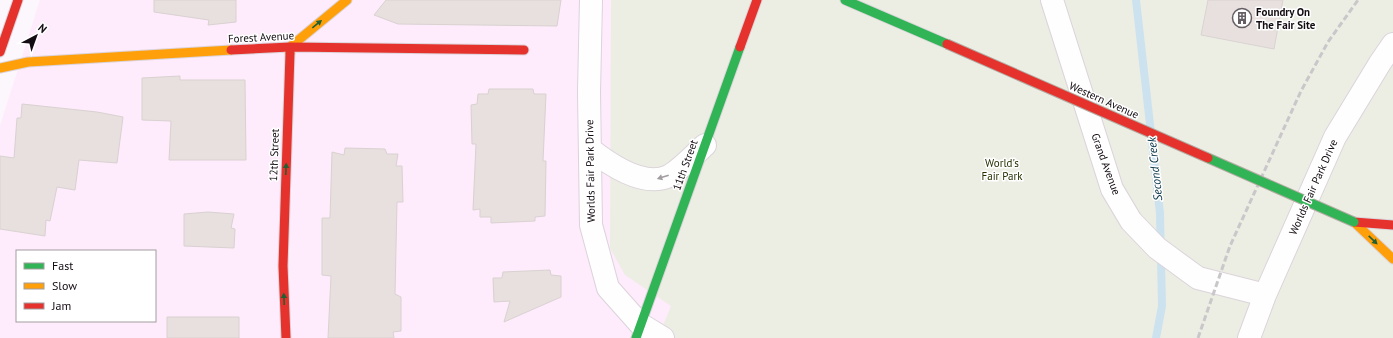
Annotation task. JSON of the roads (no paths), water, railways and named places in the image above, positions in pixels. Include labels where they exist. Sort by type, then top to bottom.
[{"type":"street","points":[[0,52],[18,0]]},
{"type":"street","points":[[290,47],[347,0]]},
{"type":"street","name":"Worlds Fair Park Drive","points":[[591,0],[591,225],[608,288],[638,331],[663,338]]},
{"type":"street","name":"11th Street","points":[[638,331],[757,0]]},
{"type":"street","name":"Western Avenue","points":[[845,0],[1354,222],[1393,225]]},
{"type":"street","name":"Grand Avenue","points":[[1052,0],[1112,189],[1131,221],[1157,248],[1198,278],[1265,295]]},
{"type":"street","name":"Worlds Fair Park Drive","points":[[1250,338],[1265,295],[1335,137],[1393,44]]},
{"type":"street","name":"Forest Avenue","points":[[0,68],[28,62],[290,47],[524,50]]},
{"type":"street","name":"12th Street","points":[[286,338],[283,266],[290,47]]},
{"type":"street","points":[[590,149],[616,169],[656,179],[669,176],[705,146]]},
{"type":"street","name":"Western Avenue","points":[[1354,222],[1393,259]]},
{"type":"waterway","name":"Second Creek","points":[[1136,0],[1160,213],[1162,306],[1156,338]]},
{"type":"railway","points":[[1198,338],[1230,246],[1301,91],[1328,42],[1358,0]]},
{"type":"place","name":"Foundry On The Fair Site","points":[[1242,18]]},
{"type":"park label","name":"World's Fair Park","points":[[1002,169]]}]
